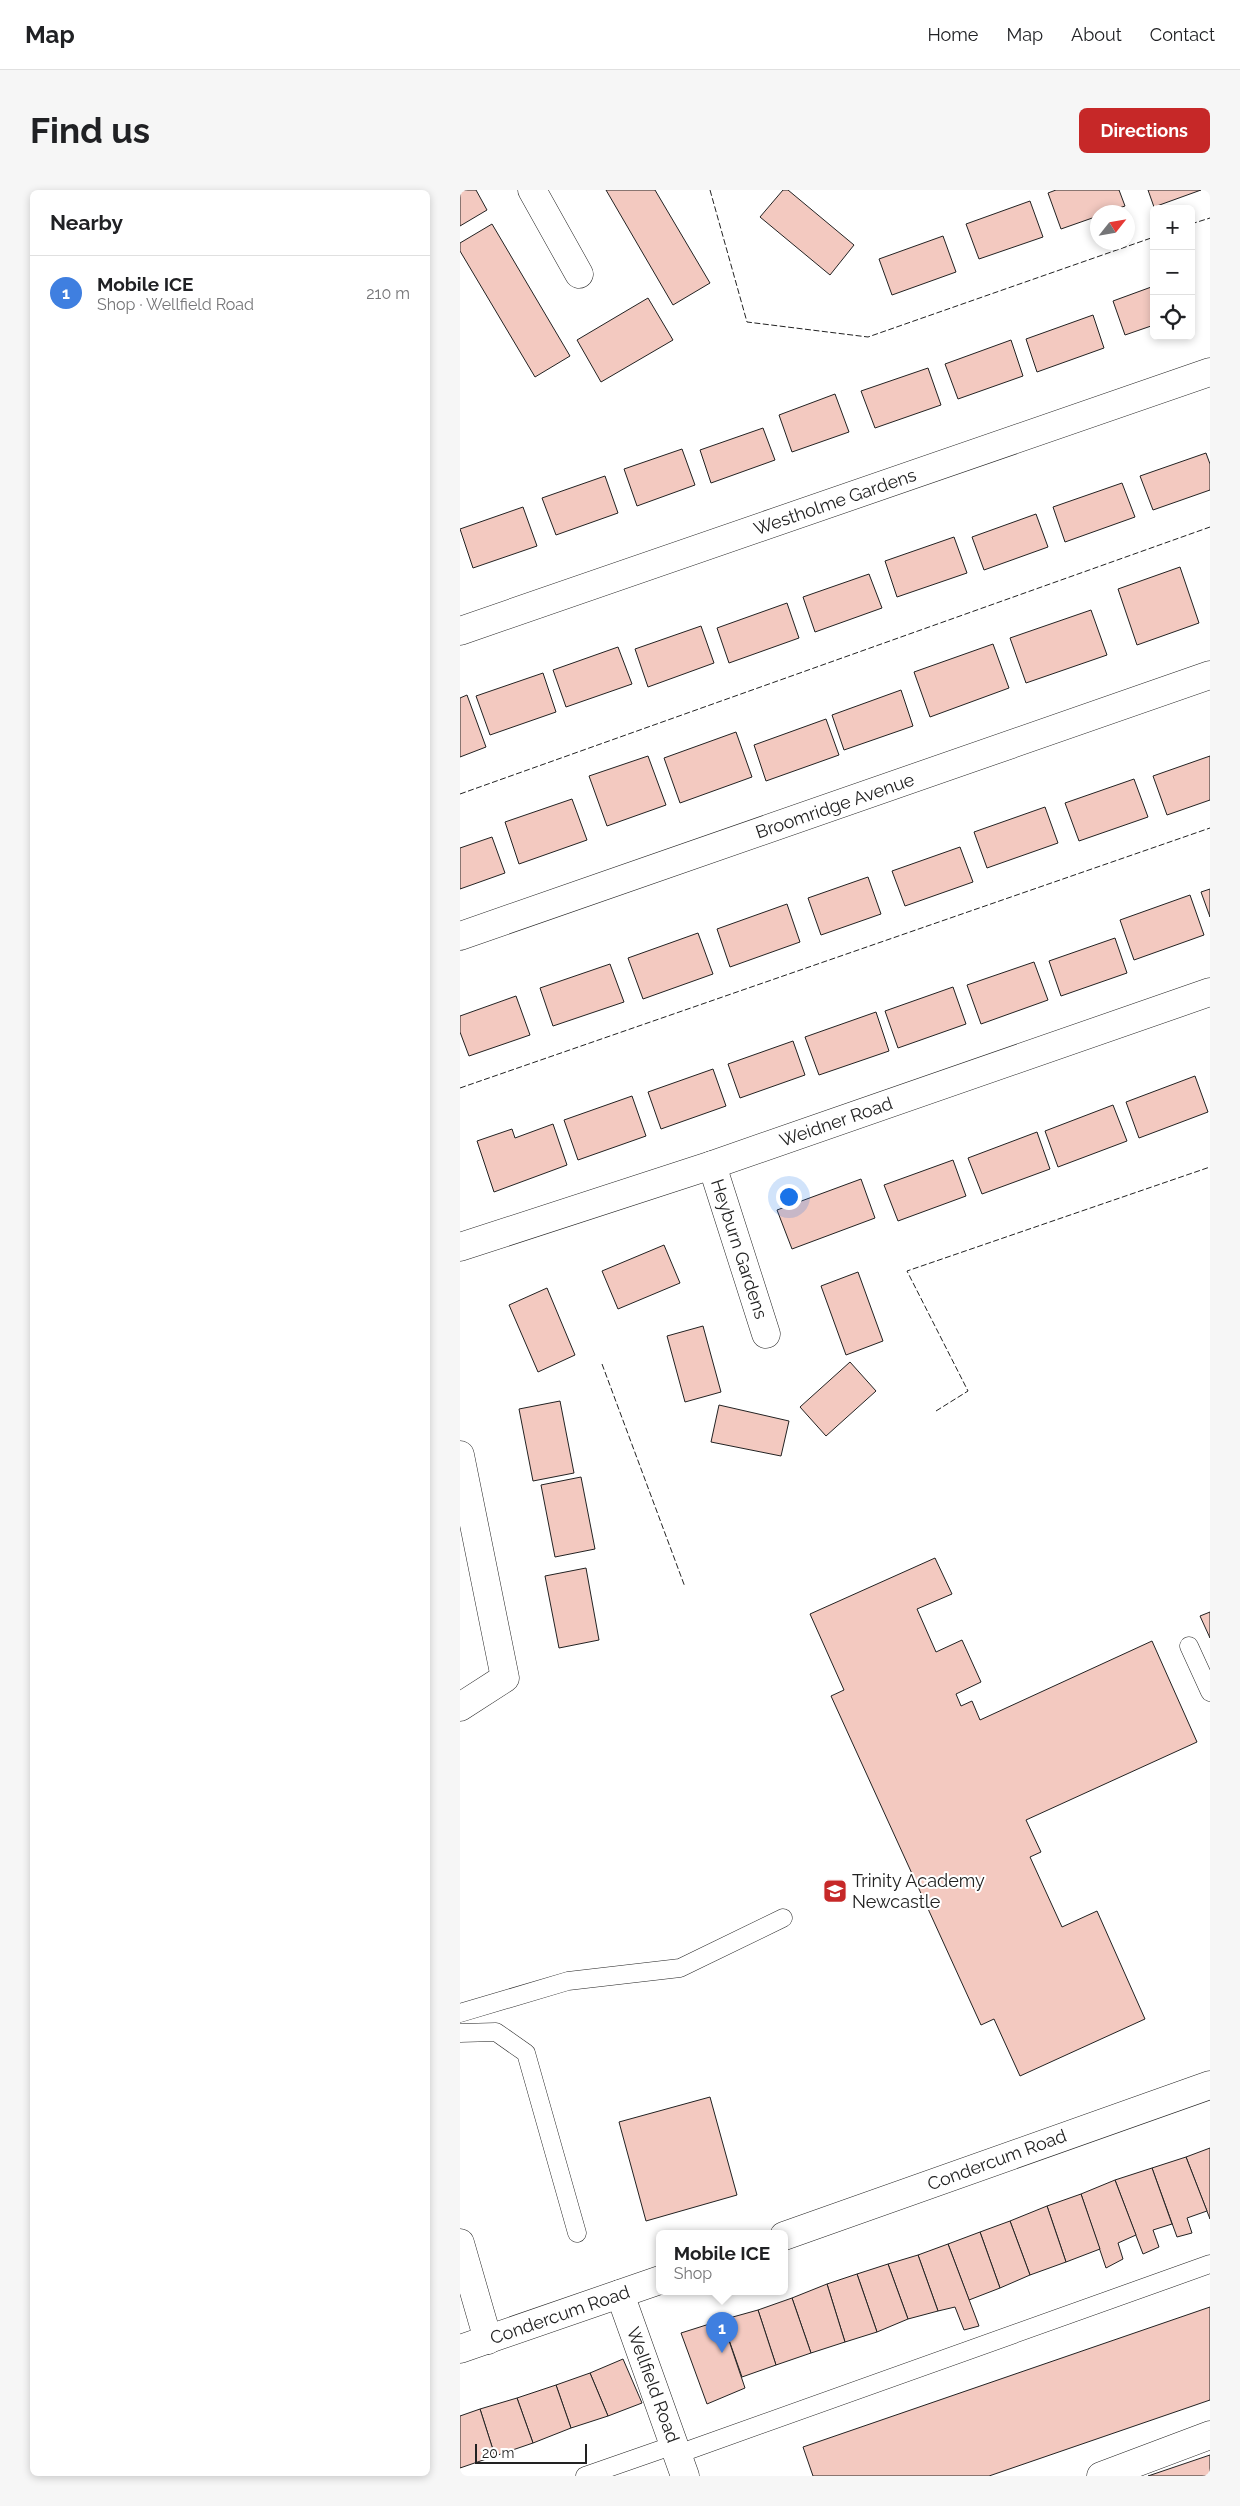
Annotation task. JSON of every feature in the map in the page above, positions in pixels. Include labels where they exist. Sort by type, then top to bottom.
[{"type":"street","points":[[532,190],[579,274]]},
{"type":"street","name":"Westholme Gardens","points":[[460,631],[1210,372]]},
{"type":"street","name":"Broomridge Avenue","points":[[460,936],[1210,675]]},
{"type":"street","name":"Weidner Road","points":[[460,1246],[712,1165],[1210,992]]},
{"type":"street","name":"Heyburn Gardens","points":[[712,1165],[766,1334]]},
{"type":"street","points":[[460,1455],[504,1678],[460,1708]]},
{"type":"street","name":"Condercum Road","points":[[788,2235],[1210,2085]]},
{"type":"street","points":[[460,2243],[488,2340]]},
{"type":"street","name":"Condercum Road","points":[[460,2349],[656,2281]]},
{"type":"street","name":"Wellfield Road","points":[[620,2294],[679,2458]]},
{"type":"street","points":[[1101,2476],[1210,2436]]},
{"type":"lane","points":[[1190,1646],[1210,1692]]},
{"type":"lane","points":[[460,2013],[568,1981],[680,1968],[783,1918]]},
{"type":"lane","points":[[460,2033],[496,2032],[526,2052],[577,2233]]},
{"type":"lane","points":[[585,2476],[679,2458],[1210,2264]]},
{"type":"building","points":[[460,190],[476,190],[487,210],[460,226]]},
{"type":"building","points":[[606,190],[655,190],[710,283],[673,305]]},
{"type":"building","points":[[783,190],[788,190],[854,245],[830,275],[760,217]]},
{"type":"building","points":[[1056,190],[1119,190],[1125,205],[1090,205],[1090,219],[1061,229],[1048,193]]},
{"type":"building","points":[[1148,190],[1201,190],[1160,205],[1153,205]]},
{"type":"building","points":[[1030,201],[1043,237],[979,259],[966,224]]},
{"type":"building","points":[[492,224],[570,356],[535,377],[460,251],[460,243]]},
{"type":"building","points":[[943,236],[956,272],[892,295],[879,259]]},
{"type":"building","points":[[1150,287],[1150,326],[1125,335],[1113,301]]},
{"type":"building","points":[[648,298],[673,340],[601,382],[577,340]]},
{"type":"building","points":[[1093,315],[1104,348],[1037,372],[1026,339]]},
{"type":"building","points":[[1011,340],[1023,376],[958,399],[945,364]]},
{"type":"building","points":[[928,368],[941,405],[875,428],[861,391]]},
{"type":"building","points":[[835,394],[849,432],[792,452],[779,415]]},
{"type":"building","points":[[763,428],[775,460],[711,483],[700,450]]},
{"type":"building","points":[[682,449],[695,485],[637,506],[624,469]]},
{"type":"building","points":[[1206,453],[1210,464],[1210,490],[1153,510],[1140,476]]},
{"type":"building","points":[[605,476],[618,513],[556,535],[542,498]]},
{"type":"building","points":[[1122,483],[1135,517],[1065,542],[1053,507]]},
{"type":"building","points":[[523,507],[537,546],[473,568],[460,529]]},
{"type":"building","points":[[1036,514],[1048,547],[984,570],[972,537]]},
{"type":"building","points":[[954,537],[967,573],[897,597],[885,561]]},
{"type":"building","points":[[1180,567],[1199,623],[1137,645],[1118,589]]},
{"type":"building","points":[[869,574],[882,608],[815,632],[803,597]]},
{"type":"building","points":[[787,603],[799,638],[729,663],[717,628]]},
{"type":"building","points":[[1091,610],[1107,655],[1026,683],[1010,638]]},
{"type":"building","points":[[701,626],[714,663],[648,687],[635,649]]},
{"type":"building","points":[[993,644],[1009,688],[930,717],[914,672]]},
{"type":"building","points":[[618,647],[632,684],[566,707],[553,670]]},
{"type":"building","points":[[543,673],[556,712],[490,735],[476,696]]},
{"type":"building","points":[[901,690],[913,726],[844,750],[832,715]]},
{"type":"building","points":[[467,695],[486,747],[460,757],[460,698]]},
{"type":"building","points":[[826,719],[839,755],[766,781],[754,745]]},
{"type":"building","points":[[736,732],[752,777],[680,803],[664,758]]},
{"type":"building","points":[[648,756],[666,805],[607,826],[589,776]]},
{"type":"building","points":[[1210,756],[1210,800],[1167,815],[1153,776]]},
{"type":"building","points":[[1134,779],[1148,817],[1079,841],[1065,803]]},
{"type":"building","points":[[572,799],[587,840],[519,864],[505,822]]},
{"type":"building","points":[[1045,807],[1058,843],[987,868],[974,832]]},
{"type":"building","points":[[492,837],[505,873],[460,889],[460,848]]},
{"type":"building","points":[[960,847],[973,882],[905,906],[892,871]]},
{"type":"building","points":[[868,877],[881,914],[821,935],[808,898]]},
{"type":"building","points":[[1210,889],[1210,917],[1201,892]]},
{"type":"building","points":[[1190,895],[1204,935],[1134,960],[1120,920]]},
{"type":"building","points":[[787,904],[800,942],[730,967],[717,929]]},
{"type":"building","points":[[698,933],[713,974],[643,999],[628,958]]},
{"type":"building","points":[[1115,938],[1127,973],[1061,996],[1049,961]]},
{"type":"building","points":[[1034,962],[1048,1000],[981,1024],[967,985]]},
{"type":"building","points":[[610,964],[624,1002],[553,1026],[540,988]]},
{"type":"building","points":[[953,987],[966,1024],[898,1048],[885,1011]]},
{"type":"building","points":[[516,996],[530,1035],[469,1056],[460,1032],[460,1016]]},
{"type":"building","points":[[876,1012],[889,1051],[819,1075],[805,1037]]},
{"type":"building","points":[[793,1041],[805,1075],[740,1098],[728,1064]]},
{"type":"building","points":[[713,1069],[726,1106],[661,1129],[648,1092]]},
{"type":"building","points":[[1195,1076],[1208,1112],[1139,1138],[1126,1102]]},
{"type":"building","points":[[632,1096],[646,1136],[578,1160],[564,1120]]},
{"type":"building","points":[[1113,1105],[1127,1141],[1058,1167],[1045,1131]]},
{"type":"building","points":[[553,1124],[567,1165],[494,1192],[477,1141],[512,1129],[515,1138]]},
{"type":"building","points":[[1037,1132],[1050,1169],[982,1194],[968,1158]]},
{"type":"building","points":[[953,1160],[966,1196],[898,1221],[884,1185]]},
{"type":"building","points":[[861,1179],[875,1218],[792,1249],[777,1210]]},
{"type":"building","points":[[664,1245],[680,1283],[618,1309],[602,1271]]},
{"type":"building","points":[[858,1272],[883,1341],[846,1355],[821,1286]]},
{"type":"building","points":[[547,1288],[575,1355],[538,1372],[509,1305]]},
{"type":"building","points":[[703,1326],[721,1392],[685,1402],[667,1336]]},
{"type":"building","points":[[850,1362],[876,1391],[826,1436],[800,1407]]},
{"type":"building","points":[[560,1401],[574,1473],[533,1481],[519,1409]]},
{"type":"building","points":[[719,1405],[789,1421],[781,1456],[711,1442]]},
{"type":"building","points":[[581,1477],[595,1549],[555,1557],[541,1485]]},
{"type":"building","points":[[935,1558],[952,1594],[917,1609],[936,1652],[962,1640],[981,1682],[956,1694],[961,1706],[972,1701],[980,1720],[1152,1641],[1197,1742],[1026,1820],[1041,1852],[1030,1857],[1062,1927],[1097,1911],[1145,2019],[1020,2076],[994,2019],[981,2025],[831,1696],[844,1690],[810,1614]]},
{"type":"building","points":[[586,1568],[599,1640],[559,1648],[545,1576]]},
{"type":"building","points":[[1210,1612],[1210,1638],[1200,1616]]},
{"type":"building","points":[[710,2097],[737,2195],[646,2221],[619,2122]]},
{"type":"building","points":[[1210,2148],[1210,2219],[1186,2157]]},
{"type":"building","points":[[1186,2157],[1207,2211],[1187,2218],[1192,2233],[1177,2237],[1152,2168]]},
{"type":"building","points":[[1152,2168],[1172,2224],[1153,2230],[1159,2247],[1143,2254],[1115,2180]]},
{"type":"building","points":[[1115,2180],[1136,2235],[1118,2243],[1123,2259],[1106,2268],[1081,2194]]},
{"type":"building","points":[[1081,2194],[1100,2249],[1066,2262],[1047,2206]]},
{"type":"building","points":[[1047,2206],[1066,2262],[1030,2275],[1010,2221]]},
{"type":"building","points":[[1010,2221],[1030,2275],[1000,2288],[980,2232]]},
{"type":"building","points":[[980,2232],[1000,2288],[969,2300],[948,2244]]},
{"type":"building","points":[[948,2244],[979,2326],[964,2330],[955,2307],[938,2311],[918,2255]]},
{"type":"building","points":[[918,2255],[938,2311],[908,2319],[888,2264]]},
{"type":"building","points":[[888,2264],[908,2319],[877,2332],[857,2274]]},
{"type":"building","points":[[857,2274],[877,2332],[845,2342],[827,2284]]},
{"type":"building","points":[[827,2284],[845,2342],[811,2353],[792,2298]]},
{"type":"building","points":[[792,2298],[811,2353],[776,2365],[758,2310]]},
{"type":"building","points":[[1210,2307],[1210,2400],[989,2476],[813,2476],[803,2447]]},
{"type":"building","points":[[758,2310],[776,2365],[742,2377],[722,2320]]},
{"type":"building","points":[[722,2320],[745,2388],[707,2404],[681,2333]]},
{"type":"building","points":[[623,2359],[642,2403],[608,2416],[590,2373]]},
{"type":"building","points":[[590,2373],[608,2416],[571,2428],[556,2385]]},
{"type":"building","points":[[556,2385],[571,2428],[533,2443],[517,2398]]},
{"type":"building","points":[[517,2398],[533,2443],[495,2456],[480,2409]]},
{"type":"building","points":[[480,2409],[495,2456],[460,2468],[460,2416]]},
{"type":"building","points":[[1210,2455],[1210,2476],[1148,2476]]},
{"type":"fence","points":[[710,190],[747,322],[868,337],[1150,238]]},
{"type":"fence","points":[[1195,223],[1210,218]]},
{"type":"fence","points":[[460,794],[1210,527]]},
{"type":"fence","points":[[460,1088],[1210,828]]},
{"type":"fence","points":[[936,1411],[968,1391],[907,1271],[1210,1167]]},
{"type":"fence","points":[[602,1364],[685,1587]]},
{"type":"place","name":"Trinity Academy Newcastle","points":[[835,1891]]},
{"type":"place","name":"Mobile ICE","points":[[722,2353]]}]
